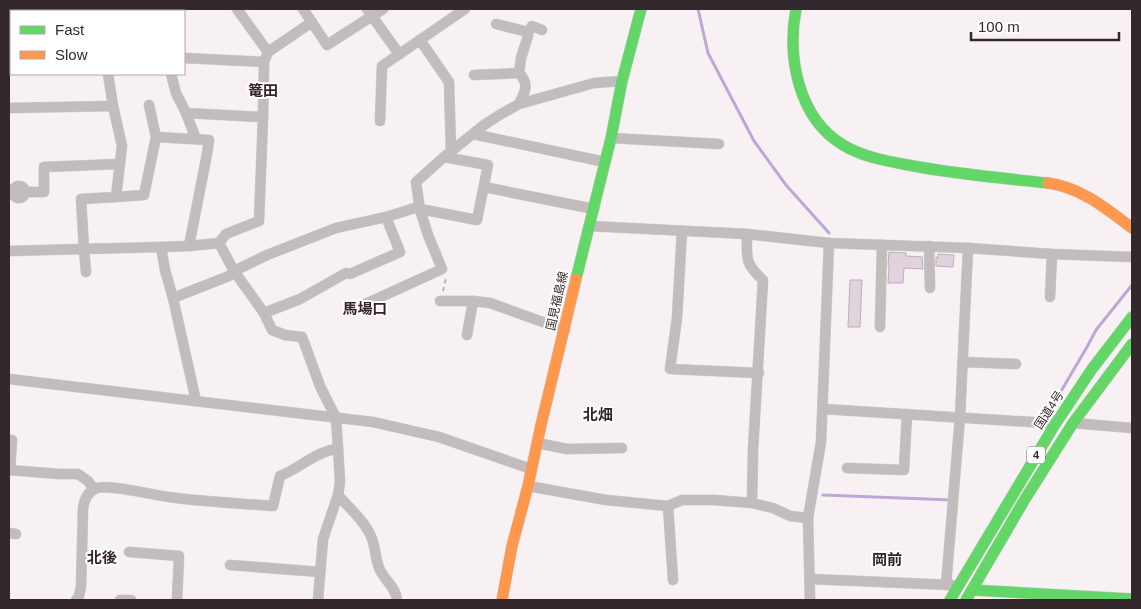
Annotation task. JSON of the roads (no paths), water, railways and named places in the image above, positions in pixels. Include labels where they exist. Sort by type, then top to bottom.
[{"type":"main road","name":"国見福島線","points":[[502,600],[512,546],[612,138],[622,81],[641,9]]},
{"type":"main road","points":[[796,9],[794,45],[796,70],[800,86],[813,116],[836,140],[871,157],[897,163],[948,173],[1063,186],[1086,196],[1132,228]]},
{"type":"main road","name":"国道4号","points":[[950,600],[1054,426],[1092,369],[1132,317]]},
{"type":"main road","name":"4","points":[[969,595],[1025,498],[1073,423],[1132,344]]},
{"type":"main road","points":[[969,595],[1132,599]]},
{"type":"street","points":[[237,9],[268,52]]},
{"type":"street","points":[[303,9],[327,45],[370,12],[383,9]]},
{"type":"street","points":[[380,121],[382,66],[465,9]]},
{"type":"street","points":[[370,12],[399,54]]},
{"type":"street","points":[[220,243],[226,234],[259,221],[264,62],[268,52],[312,22]]},
{"type":"street","points":[[496,24],[528,32]]},
{"type":"street","points":[[519,73],[520,58],[528,32],[532,26],[542,30]]},
{"type":"street","points":[[420,40],[449,82],[448,154]]},
{"type":"street","points":[[185,58],[264,62]]},
{"type":"street","points":[[474,75],[519,73],[525,79],[526,90],[519,104]]},
{"type":"street","points":[[108,75],[122,146],[116,197]]},
{"type":"street","points":[[170,75],[196,139]]},
{"type":"street","points":[[361,306],[442,270],[420,210],[416,182],[448,154],[501,114],[519,104],[594,83],[622,81]]},
{"type":"street","points":[[86,272],[81,199],[144,195],[156,137],[149,105]]},
{"type":"street","points":[[9,108],[113,106]]},
{"type":"street","points":[[186,113],[263,117]]},
{"type":"street","points":[[473,134],[605,162]]},
{"type":"street","points":[[156,137],[209,140],[208,154],[189,246]]},
{"type":"street","points":[[612,138],[719,144]]},
{"type":"street","points":[[173,298],[229,276],[234,271],[267,255],[336,228],[386,217],[415,208],[477,220],[488,165],[448,154]]},
{"type":"street","points":[[11,192],[17,198],[21,198],[26,192],[44,192],[44,167],[119,164]]},
{"type":"street","points":[[484,187],[594,210]]},
{"type":"street","points":[[264,313],[300,299],[346,273],[350,274],[400,252],[386,217]]},
{"type":"street","points":[[589,226],[747,234],[830,243],[930,246],[1132,258]]},
{"type":"street","points":[[682,231],[676,318],[670,369],[758,373]]},
{"type":"street","points":[[747,234],[747,260],[763,280],[753,450],[752,503]]},
{"type":"street","points":[[9,250],[161,247],[220,243]]},
{"type":"street","points":[[220,243],[234,271],[264,313],[272,330],[285,335],[302,337],[320,386],[336,418],[340,482],[338,495],[323,539],[318,600]]},
{"type":"street","points":[[810,600],[808,518],[821,442],[830,243]]},
{"type":"street","points":[[880,327],[882,245]]},
{"type":"street","points":[[930,246],[930,288]]},
{"type":"street","points":[[161,247],[196,401]]},
{"type":"street","points":[[946,585],[963,362],[968,248]]},
{"type":"street","points":[[1050,297],[1052,254]]},
{"type":"street","points":[[440,301],[490,303],[565,330]]},
{"type":"street","points":[[466,335],[474,301]]},
{"type":"street","points":[[963,362],[1016,364]]},
{"type":"street","points":[[9,379],[374,422],[438,437],[532,469]]},
{"type":"street","points":[[823,409],[959,416],[1047,423],[1054,426]]},
{"type":"street","points":[[847,468],[904,470],[907,414]]},
{"type":"street","points":[[1073,423],[1132,428]]},
{"type":"street","points":[[12,440],[10,470],[78,474],[88,481],[94,489]]},
{"type":"street","points":[[537,443],[567,449],[622,448]]},
{"type":"street","points":[[76,600],[81,587],[84,501],[94,489],[100,487],[114,488],[171,497],[273,506],[280,476],[326,451],[338,448]]},
{"type":"street","points":[[528,486],[606,500],[668,506],[682,500],[752,503],[773,508],[790,516],[808,518]]},
{"type":"street","points":[[338,495],[363,524],[372,538],[381,571],[397,595],[397,600]]},
{"type":"street","points":[[668,506],[672,580]]},
{"type":"street","points":[[129,552],[180,556],[177,600]]},
{"type":"street","points":[[230,565],[320,572]]},
{"type":"street","points":[[810,579],[959,585]]},
{"type":"street","points":[[120,600],[131,600]]},
{"type":"waterway","points":[[698,9],[708,53],[754,141],[786,185],[829,233]]},
{"type":"waterway","points":[[1044,420],[1096,330],[1132,285]]},
{"type":"waterway","points":[[823,495],[952,500]]},
{"type":"district","name":"篭田","points":[[263,91]]},
{"type":"district","name":"馬場口","points":[[365,309]]},
{"type":"district","name":"北畑","points":[[598,415]]},
{"type":"district","name":"北後","points":[[102,558]]},
{"type":"district","name":"岡前","points":[[887,560]]}]
